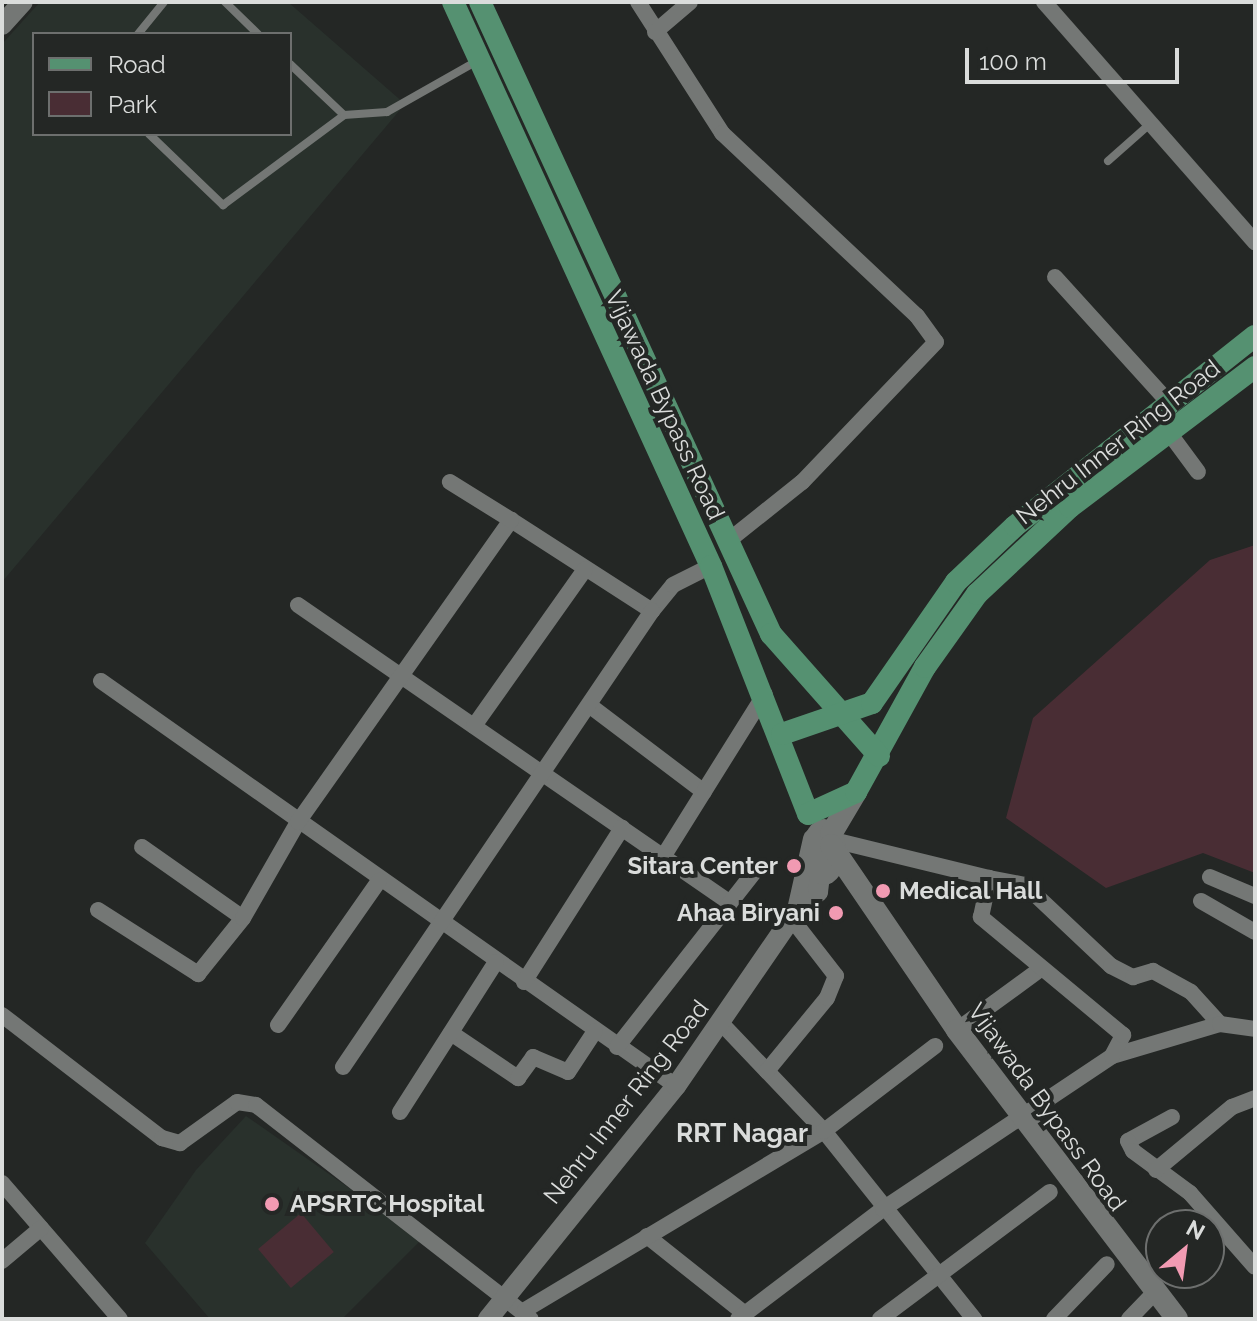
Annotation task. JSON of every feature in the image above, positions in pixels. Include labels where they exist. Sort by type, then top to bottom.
[{"type":"main road","name":"Vijawada Bypass Road","points":[[453,2],[711,566],[822,837],[957,1030],[1154,1293],[1177,1319]]},
{"type":"main road","name":"Vijawada Bypass Road","points":[[480,2],[728,541],[791,665],[843,715],[879,756]]},
{"type":"main road","name":"Nehru Inner Ring Road","points":[[782,734],[843,715],[883,692],[926,618],[1005,535],[1255,336]]},
{"type":"main road","name":"Nehru Inner Ring Road","points":[[822,837],[879,756],[925,667],[977,594],[1070,507],[1255,367]]},
{"type":"street","points":[[2,25],[23,2]]},
{"type":"street","points":[[638,2],[722,133],[936,342],[802,482],[728,541]]},
{"type":"street","points":[[655,32],[690,2]]},
{"type":"street","points":[[1044,2],[1255,242]]},
{"type":"street","points":[[1055,277],[1171,405]]},
{"type":"street","points":[[1170,434],[1198,472]]},
{"type":"street","points":[[450,482],[652,611]]},
{"type":"street","points":[[98,910],[192,975],[243,918],[298,822],[511,520]]},
{"type":"street","points":[[343,1067],[437,922],[652,611],[673,585],[711,566]]},
{"type":"street","points":[[474,726],[585,569]]},
{"type":"street","points":[[298,605],[726,900]]},
{"type":"street","points":[[101,681],[437,922],[676,1086]]},
{"type":"street","points":[[663,857],[765,694]]},
{"type":"street","points":[[589,705],[704,792]]},
{"type":"street","points":[[524,982],[622,828]]},
{"type":"street","points":[[822,837],[1025,885],[1111,966],[1133,977],[1153,971],[1191,992],[1220,1024]]},
{"type":"street","name":"Nehru Inner Ring Road","points":[[488,1319],[723,1025],[794,914],[821,885],[822,837]]},
{"type":"street","points":[[142,847],[243,918]]},
{"type":"street","points":[[617,1047],[726,900],[755,871]]},
{"type":"street","points":[[1210,877],[1255,896]]},
{"type":"street","points":[[989,878],[981,917],[1038,971],[1123,1035],[1112,1056]]},
{"type":"street","points":[[278,1025],[379,881]]},
{"type":"street","points":[[1201,901],[1255,932]]},
{"type":"street","points":[[767,1071],[827,998],[836,976],[794,914]]},
{"type":"street","points":[[400,1112],[496,962]]},
{"type":"street","points":[[957,1030],[1038,971]]},
{"type":"street","points":[[2,1015],[162,1138],[180,1143],[237,1102],[256,1105],[508,1296],[528,1315],[647,1236],[824,1131],[935,1046]]},
{"type":"street","points":[[647,1236],[742,1317],[883,1209],[1112,1056],[1220,1024],[1255,1029]]},
{"type":"street","points":[[723,1025],[824,1131],[883,1209],[974,1319]]},
{"type":"street","points":[[451,1033],[518,1078],[533,1057],[568,1072],[595,1031]]},
{"type":"street","points":[[1156,1170],[1232,1107],[1255,1098]]},
{"type":"street","points":[[1172,1117],[1128,1141],[1156,1170],[1190,1193],[1255,1267]]},
{"type":"street","points":[[2,1183],[120,1319]]},
{"type":"street","points":[[880,1319],[940,1279],[1050,1192]]},
{"type":"street","points":[[2,1261],[41,1228]]},
{"type":"street","points":[[1054,1319],[1107,1264]]},
{"type":"street","points":[[1129,1319],[1154,1293]]},
{"type":"lane","points":[[140,32],[164,2]]},
{"type":"lane","points":[[225,2],[256,32]]},
{"type":"lane","points":[[151,136],[223,205],[344,115],[387,112],[478,57],[498,41]]},
{"type":"lane","points":[[292,66],[344,115]]},
{"type":"lane","points":[[1108,161],[1151,123]]},
{"type":"lane","points":[[570,262],[592,245]]},
{"type":"shaded area","points":[[40,2],[288,2],[405,104],[2,582],[2,44]]},
{"type":"shaded area","name":"APSRTC Hospital","points":[[246,1116],[422,1239],[342,1319],[210,1319],[145,1243],[196,1170]]},
{"type":"green space","points":[[1255,545],[1255,873],[1203,853],[1106,888],[1006,818],[1033,718],[1210,560]]},
{"type":"green space","points":[[301,1213],[334,1252],[291,1288],[258,1249]]},
{"type":"place","name":"Sitara Center","points":[[794,866]]},
{"type":"place","name":"Medical Hall","points":[[883,891]]},
{"type":"place","name":"Ahaa Biryani","points":[[836,913]]},
{"type":"place","name":"APSRTC Hospital","points":[[272,1204]]},
{"type":"district","name":"RRT Nagar","points":[[742,1134]]}]
